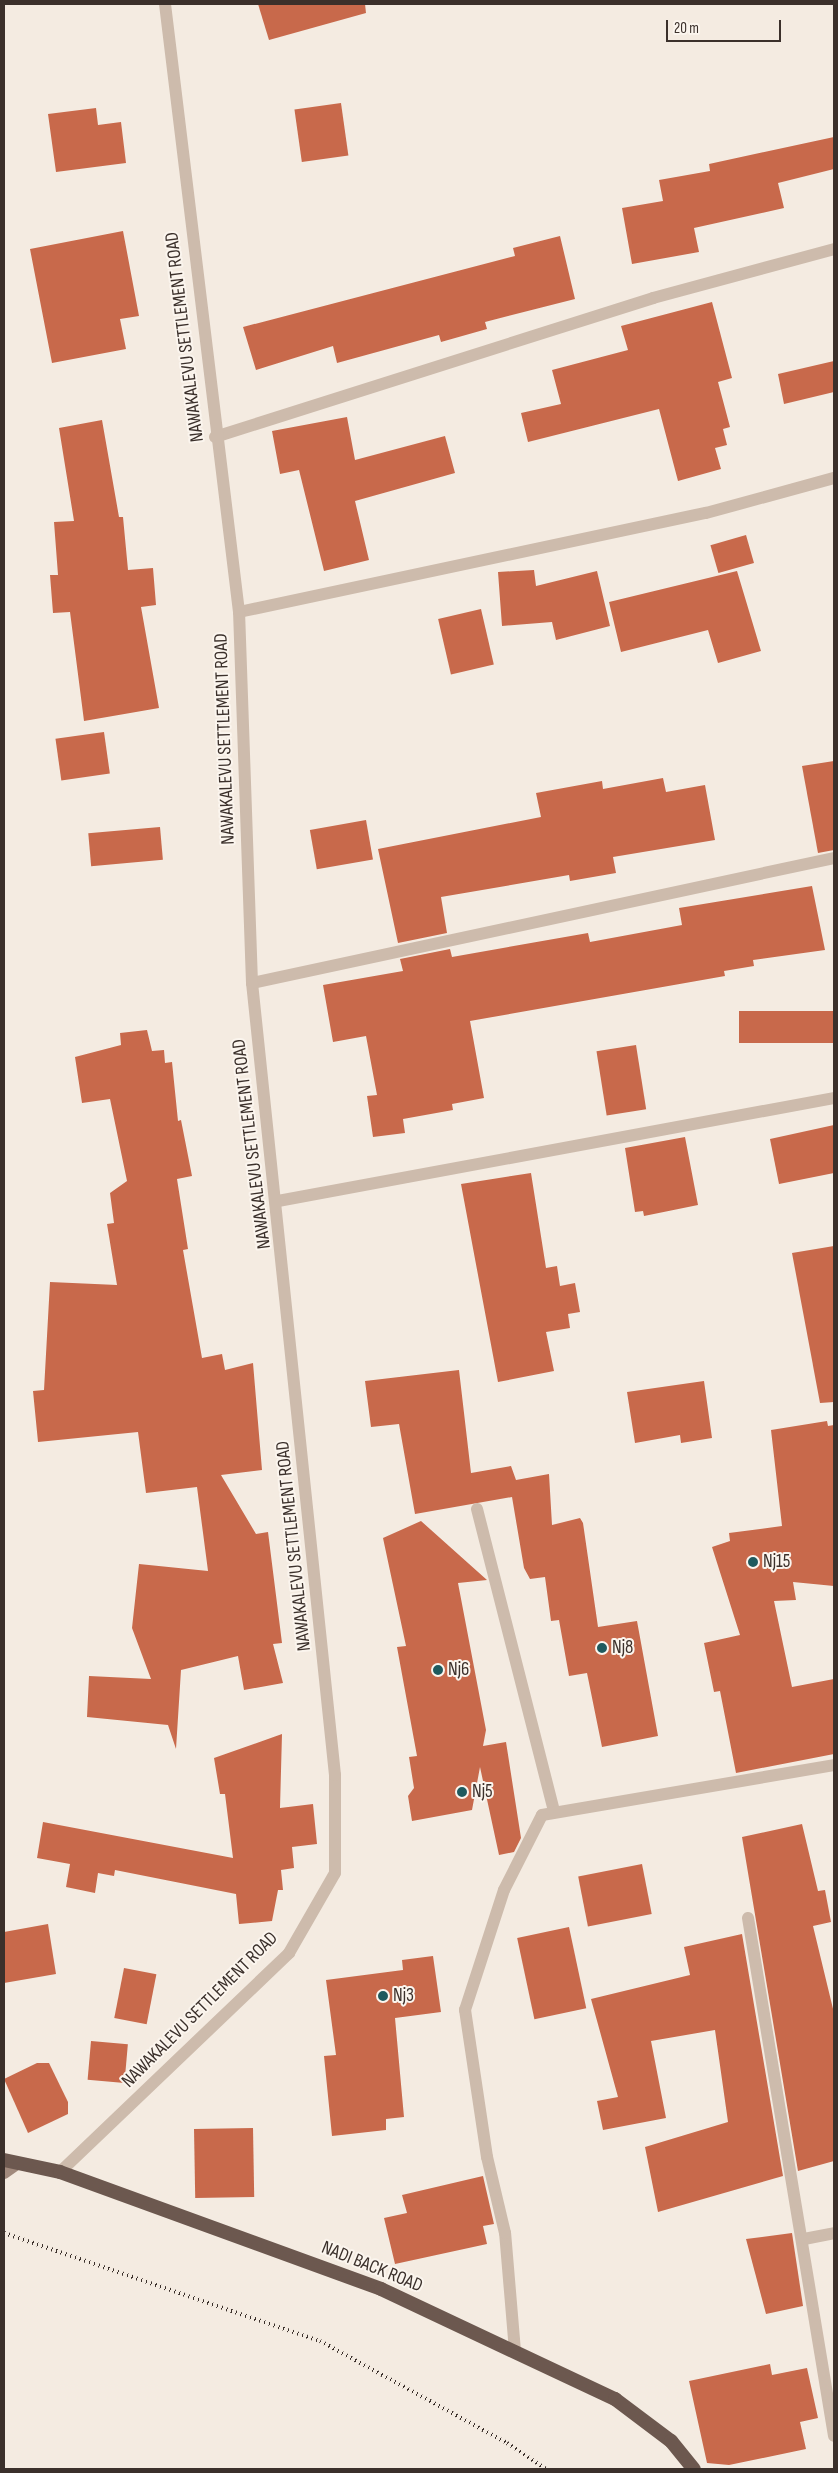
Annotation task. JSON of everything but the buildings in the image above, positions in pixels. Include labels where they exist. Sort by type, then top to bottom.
[{"type":"highway","name":"NADI BACK ROAD","points":[[10,2162],[60,2172],[381,2288],[614,2400],[671,2441],[694,2469]]},
{"type":"main road","points":[[4,2173],[10,2162]]},
{"type":"street","name":"NAWAKALEVU SETTLEMENT ROAD","points":[[60,2172],[289,1953],[334,1873],[335,1775],[278,1201],[252,983],[239,612],[215,437],[165,4]]},
{"type":"street","points":[[215,437],[653,298],[834,249]]},
{"type":"street","points":[[239,612],[706,513],[834,478]]},
{"type":"street","points":[[252,983],[834,858]]},
{"type":"street","points":[[278,1201],[834,1098]]},
{"type":"street","points":[[477,1509],[554,1812]]},
{"type":"street","points":[[515,2351],[505,2233],[487,2157],[465,2010],[504,1890],[542,1815],[834,1765]]},
{"type":"street","points":[[748,1918],[804,2239],[834,2436]]},
{"type":"street","points":[[804,2239],[834,2233]]},
{"type":"railway","points":[[4,2233],[320,2341],[507,2443],[546,2469]]},
{"type":"place","name":"Nj15","points":[[753,1562]]},
{"type":"place","name":"Nj8","points":[[602,1648]]},
{"type":"place","name":"Nj6","points":[[438,1670]]},
{"type":"place","name":"Nj5","points":[[462,1792]]},
{"type":"place","name":"Nj3","points":[[383,1996]]}]
